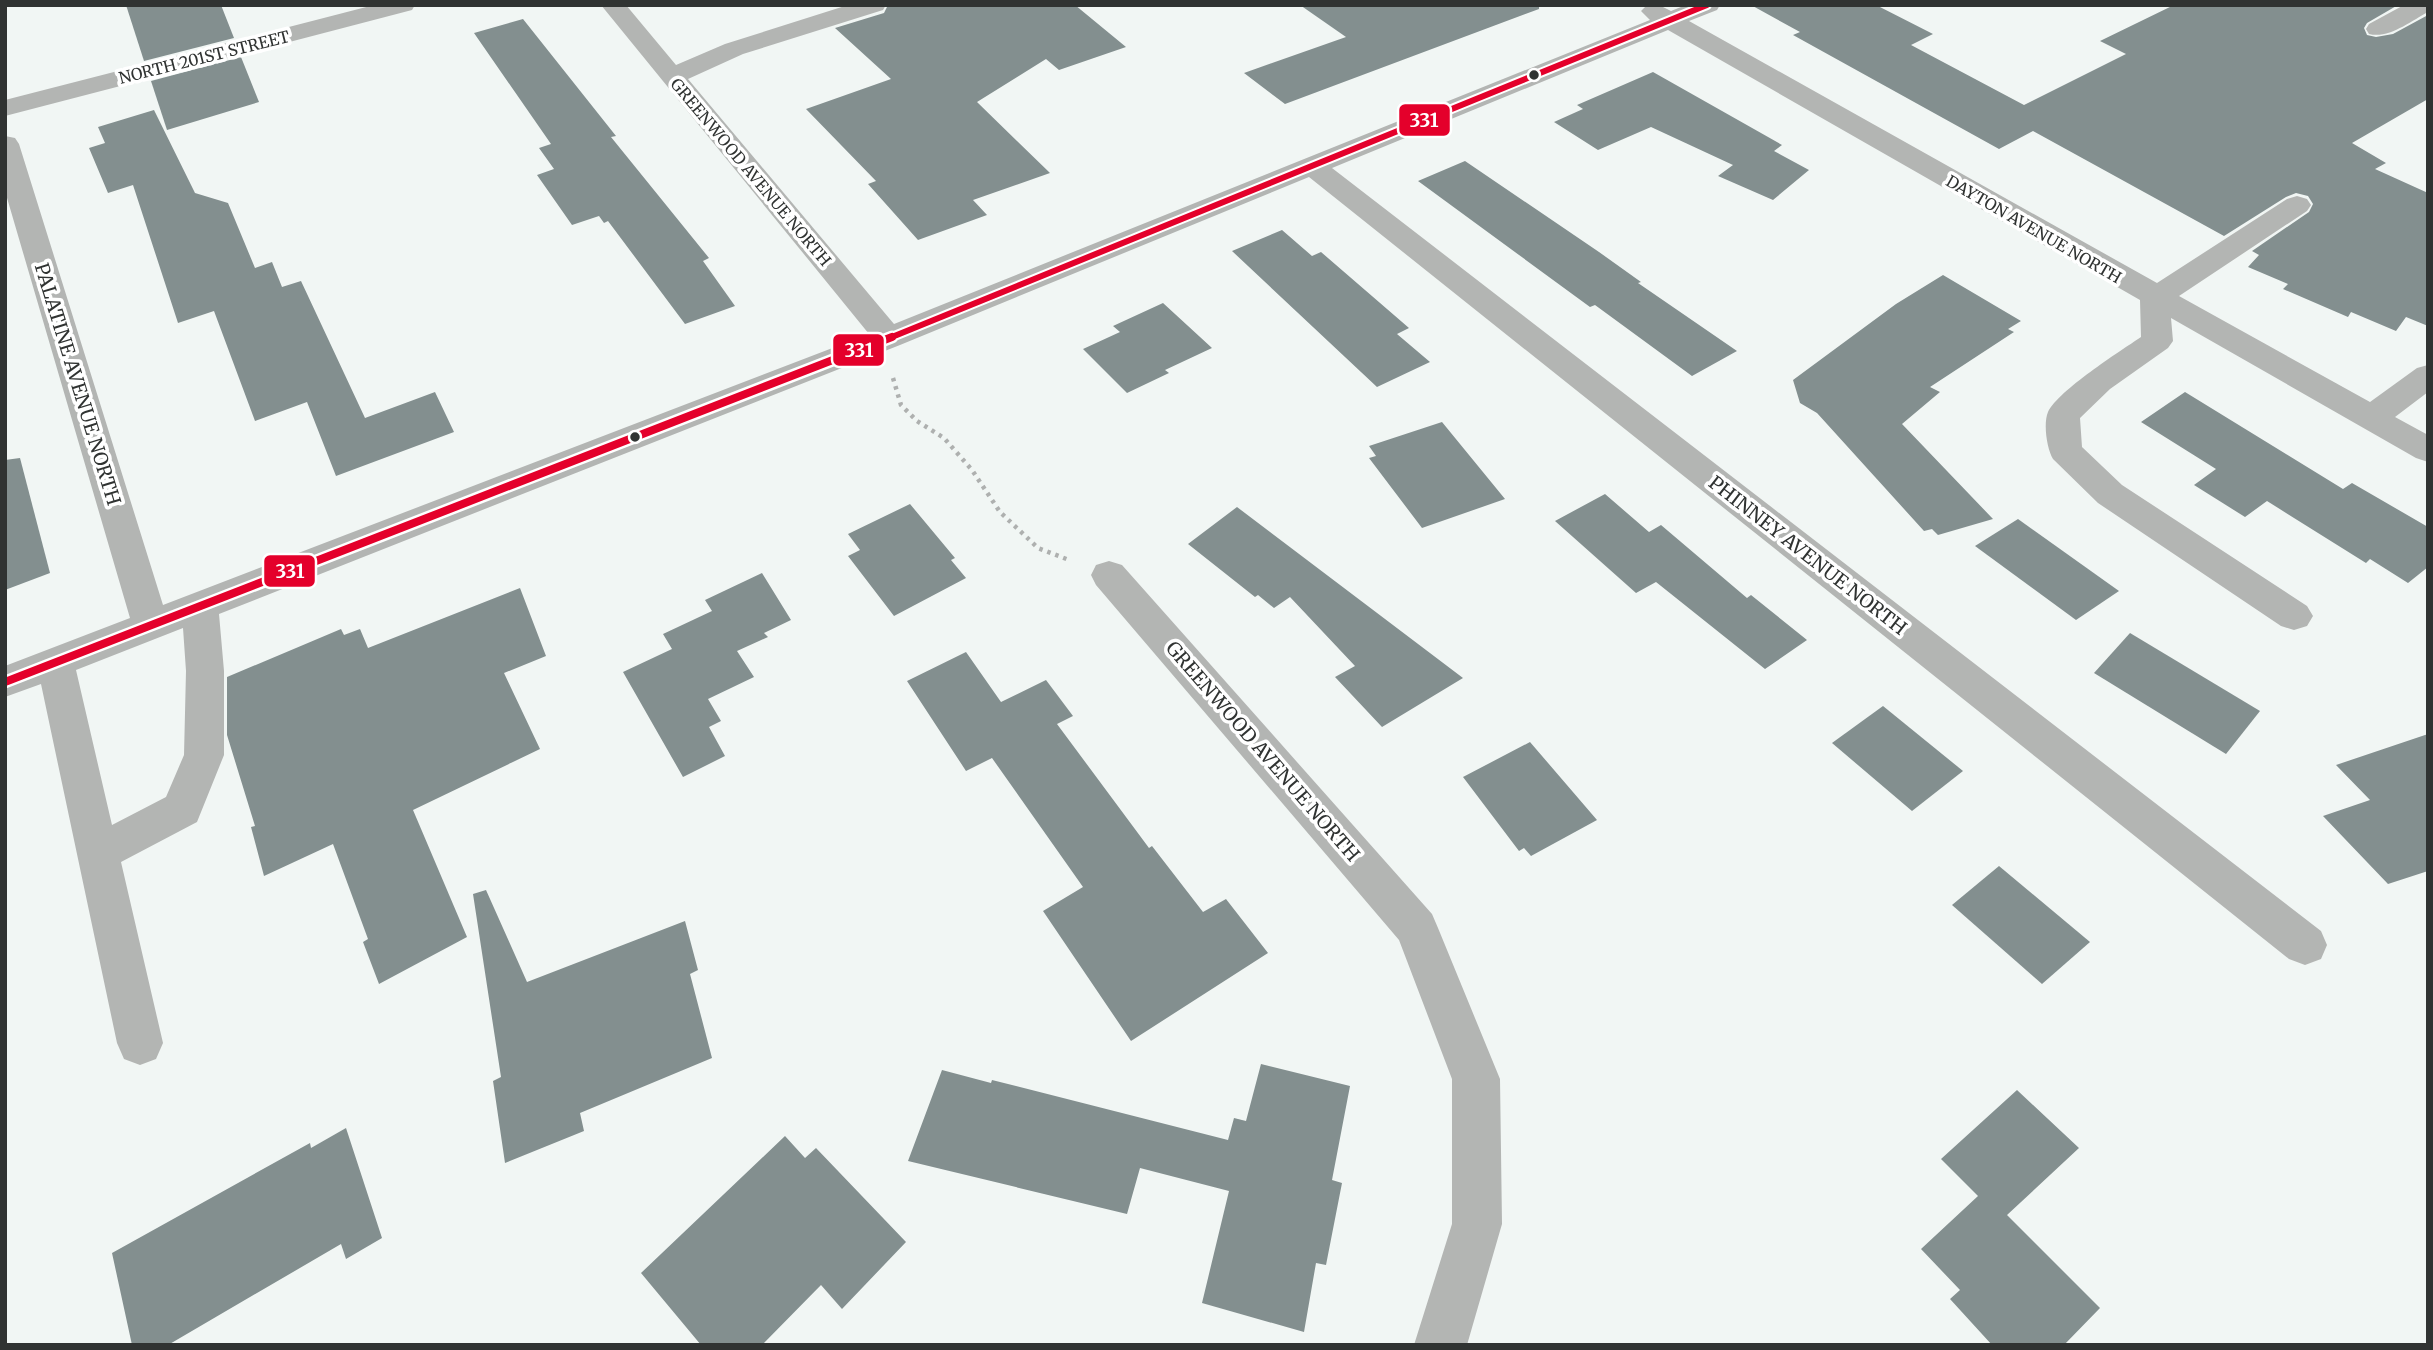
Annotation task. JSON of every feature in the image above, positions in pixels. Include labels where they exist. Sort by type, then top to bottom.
[{"type":"street","name":"NORTH 201ST STREET","points":[[5,108],[403,5]]},
{"type":"street","name":"GREENWOOD AVENUE NORTH","points":[[613,5],[889,338]]},
{"type":"street","points":[[664,66],[734,49],[874,5]]},
{"type":"street","name":"DAYTON AVENUE NORTH","points":[[1642,5],[2155,298],[2428,450]]},
{"type":"street","points":[[5,682],[889,338],[1708,5]]},
{"type":"street","points":[[2378,29],[2422,5]]},
{"type":"street","name":"PALATINE AVENUE NORTH","points":[[5,144],[150,625]]},
{"type":"street","name":"PHINNEY AVENUE NORTH","points":[[1312,166],[2305,945]]},
{"type":"street","points":[[2294,616],[2110,494],[2065,451],[2063,415],[2099,382],[2157,341],[2155,298],[2297,205]]},
{"type":"street","points":[[2371,418],[2428,376]]},
{"type":"street","name":"GREENWOOD AVENUE NORTH","points":[[1109,575],[1416,928],[1476,1079],[1477,1224],[1440,1345]]},
{"type":"street","points":[[99,853],[182,809],[200,766],[204,755],[205,685],[200,606]]},
{"type":"street","points":[[55,662],[141,1044]]},
{"type":"path","points":[[889,338],[891,373],[901,405],[917,421],[944,438],[972,470],[1000,512],[1038,548],[1109,575]]},
{"type":"building","points":[[126,5],[221,5],[234,38],[144,61]]},
{"type":"building","points":[[888,5],[1075,5],[1126,47],[1059,70],[1046,59],[977,102],[1050,173],[973,200],[987,215],[918,240],[868,184],[876,181],[806,109],[891,79],[835,28],[884,13]]},
{"type":"building","points":[[1300,5],[1539,5],[1539,9],[1285,104],[1244,73],[1346,37]]},
{"type":"building","points":[[1751,5],[1876,5],[1933,34],[1911,45],[2024,105],[2126,54],[2100,41],[2174,5],[2398,5],[2367,23],[2364,28],[2367,35],[2376,37],[2393,34],[2428,15],[2428,99],[2352,143],[2386,163],[2375,169],[2428,193],[2428,326],[2406,317],[2396,331],[2351,312],[2348,317],[2283,289],[2288,284],[2248,267],[2259,255],[2252,251],[2309,212],[2313,204],[2308,196],[2296,193],[2286,197],[2224,236],[2033,131],[1999,149],[1793,35],[1800,32]]},
{"type":"building","points":[[523,19],[616,136],[611,137],[709,258],[703,261],[735,306],[685,324],[608,221],[604,223],[599,216],[572,225],[537,175],[554,169],[539,148],[551,144],[474,33]]},
{"type":"building","points":[[241,57],[259,102],[167,130],[151,81]]},
{"type":"building","points":[[1653,72],[1782,145],[1774,151],[1809,170],[1773,200],[1718,176],[1733,165],[1651,127],[1598,150],[1554,122],[1583,109],[1577,105]]},
{"type":"building","points":[[154,110],[195,193],[228,203],[255,268],[272,262],[282,287],[301,281],[365,418],[435,392],[454,432],[336,476],[307,402],[255,421],[214,311],[178,323],[133,185],[108,193],[89,148],[105,143],[98,127]]},
{"type":"building","points":[[1465,161],[1599,252],[1641,282],[1638,283],[1737,351],[1692,376],[1595,305],[1590,307],[1418,181]]},
{"type":"building","points":[[1282,230],[1312,256],[1321,252],[1409,328],[1397,334],[1430,362],[1377,387],[1232,251]]},
{"type":"building","points":[[1943,275],[2021,321],[2008,329],[2014,332],[1930,387],[1940,392],[1902,424],[1993,519],[1938,535],[1932,529],[1924,531],[1817,413],[1800,403],[1793,380],[1896,304]]},
{"type":"building","points":[[1163,303],[1212,348],[1165,370],[1169,373],[1127,393],[1083,349],[1120,332],[1113,326]]},
{"type":"building","points":[[2185,392],[2343,489],[2352,483],[2428,527],[2428,567],[2408,583],[2370,559],[2366,563],[2267,501],[2245,517],[2194,485],[2216,469],[2141,422]]},
{"type":"building","points":[[1442,422],[1505,499],[1422,528],[1369,458],[1376,456],[1369,446]]},
{"type":"building","points":[[20,458],[50,573],[5,590],[5,460]]},
{"type":"building","points":[[1605,494],[1649,532],[1661,525],[1747,598],[1751,595],[1807,640],[1765,669],[1656,582],[1636,593],[1555,521]]},
{"type":"building","points":[[910,504],[955,558],[951,560],[966,578],[894,616],[848,556],[860,550],[848,534]]},
{"type":"building","points":[[1237,507],[1463,678],[1382,727],[1335,677],[1355,666],[1290,597],[1274,608],[1258,595],[1255,597],[1188,544]]},
{"type":"building","points":[[2018,519],[2119,591],[2076,620],[1975,546]]},
{"type":"building","points":[[762,573],[791,620],[764,633],[768,637],[737,651],[754,677],[708,699],[721,721],[709,727],[725,756],[683,777],[623,672],[672,649],[663,634],[712,611],[705,600]]},
{"type":"building","points":[[520,588],[546,656],[504,673],[540,749],[413,810],[467,937],[379,984],[363,942],[368,939],[333,844],[264,876],[251,827],[255,826],[227,735],[227,677],[341,629],[344,635],[360,629],[368,648]]},
{"type":"building","points":[[2130,633],[2260,711],[2226,754],[2094,673]]},
{"type":"building","points":[[966,652],[1001,702],[1046,680],[1073,716],[1057,724],[1149,848],[1152,846],[1203,912],[1226,899],[1268,953],[1131,1041],[1043,911],[1083,887],[992,758],[966,771],[907,681]]},
{"type":"building","points":[[1883,706],[1963,771],[1912,811],[1832,743]]},
{"type":"building","points":[[2428,734],[2428,871],[2388,884],[2323,816],[2370,800],[2336,765]]},
{"type":"building","points":[[1530,742],[1597,820],[1531,856],[1524,848],[1519,851],[1463,777]]},
{"type":"building","points":[[1999,866],[2090,942],[2042,984],[1952,905]]},
{"type":"building","points":[[486,890],[527,982],[685,921],[698,970],[690,974],[712,1058],[580,1113],[584,1131],[505,1163],[493,1081],[501,1077],[473,894]]},
{"type":"building","points":[[1261,1064],[1350,1086],[1332,1180],[1342,1183],[1326,1265],[1316,1263],[1304,1332],[1202,1303],[1229,1191],[1140,1168],[1127,1214],[908,1161],[942,1070],[991,1083],[992,1080],[1228,1140],[1234,1118],[1246,1121]]},
{"type":"building","points":[[2017,1090],[2079,1148],[2007,1215],[2100,1308],[2064,1345],[1992,1345],[1950,1299],[1960,1290],[1921,1249],[1978,1196],[1941,1159]]},
{"type":"building","points":[[346,1128],[382,1238],[346,1259],[341,1244],[168,1345],[132,1345],[112,1253],[310,1143],[311,1148]]},
{"type":"building","points":[[785,1136],[805,1158],[816,1148],[906,1242],[842,1309],[821,1285],[762,1345],[701,1345],[641,1273]]},
{"type":"transit line","name":"331","points":[[5,682],[889,338],[1707,5]]}]
